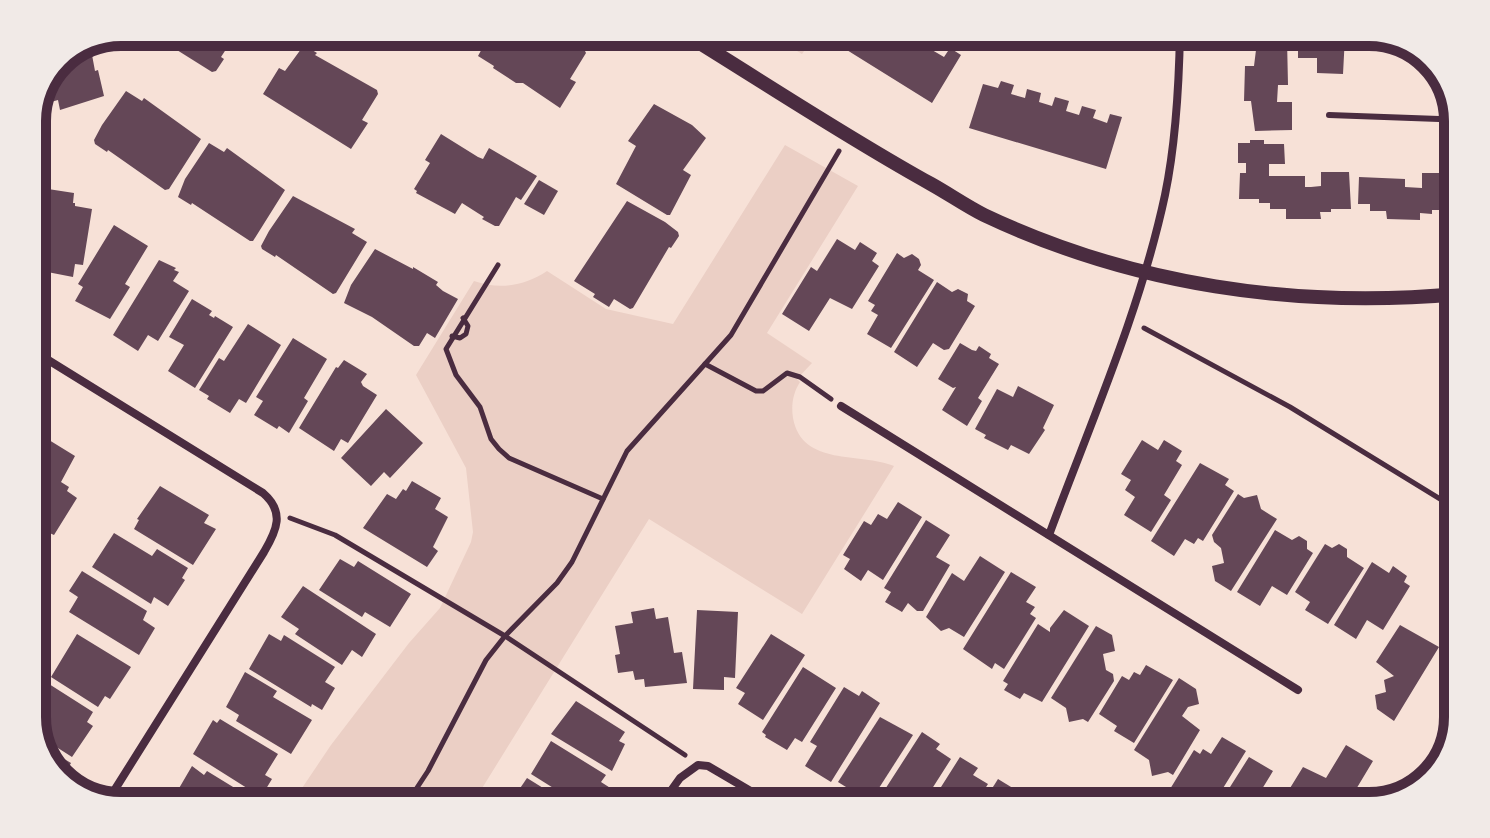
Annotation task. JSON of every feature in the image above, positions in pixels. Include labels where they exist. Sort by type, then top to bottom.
[{"type":"street","points":[[704,46],[982,214],[1059,246],[1146,273],[1263,295],[1340,300],[1444,295]]},
{"type":"street","points":[[1049,535],[1146,273],[1171,156],[1180,46]]},
{"type":"street","points":[[46,359],[263,493],[278,513],[273,536],[264,552],[114,791]]},
{"type":"street","points":[[841,406],[1298,690]]},
{"type":"street","points":[[670,792],[680,778],[698,765],[708,766],[752,792]]},
{"type":"lane","points":[[1329,115],[1439,119]]},
{"type":"path","points":[[414,792],[486,660],[557,583],[572,562],[627,451],[731,335],[767,269],[849,136]]},
{"type":"path","points":[[498,265],[446,349],[456,375],[480,407],[491,439],[509,458],[603,499]]},
{"type":"path","points":[[452,336],[460,338],[466,334],[468,326],[463,318]]},
{"type":"path","points":[[1129,320],[1290,407],[1444,501]]},
{"type":"path","points":[[705,364],[756,391],[763,391],[787,373],[800,377],[841,406]]},
{"type":"path","points":[[278,513],[335,535],[505,636],[653,732],[698,765]]},
{"type":"shaded area","points":[[789,46],[807,46],[802,54]]},
{"type":"shaded area","points":[[785,145],[858,186],[767,333],[812,363],[797,379],[800,382],[792,408],[799,434],[808,444],[834,455],[894,466],[802,614],[649,519],[480,792],[299,792],[331,745],[409,643],[440,608],[471,542],[473,532],[466,468],[416,375],[474,281],[512,285],[547,271],[606,309],[673,324]]},
{"type":"building","points":[[171,46],[228,46],[221,57],[224,59],[212,72]]},
{"type":"building","points":[[306,46],[317,53],[315,55],[377,90],[378,94],[362,120],[368,123],[351,149],[263,94],[279,68],[285,71]]},
{"type":"building","points":[[483,46],[578,46],[586,53],[570,79],[576,82],[560,108],[523,83],[516,83],[478,56]]},
{"type":"building","points":[[840,46],[934,46],[932,50],[944,57],[950,48],[961,55],[932,103]]},
{"type":"building","points":[[1261,46],[1287,46],[1288,85],[1278,85],[1277,102],[1292,102],[1292,130],[1255,131],[1251,101],[1244,101],[1245,66],[1254,66],[1256,50],[1261,50]]},
{"type":"building","points":[[1298,46],[1344,46],[1343,74],[1317,73],[1317,58],[1298,58]]},
{"type":"building","points":[[92,52],[104,96],[60,110],[58,100],[49,103],[61,75]]},
{"type":"building","points":[[1001,81],[1014,85],[1011,94],[1025,98],[1027,89],[1041,93],[1039,102],[1052,106],[1055,97],[1069,101],[1066,111],[1079,115],[1082,106],[1096,110],[1093,118],[1107,123],[1110,114],[1122,117],[1106,169],[969,128],[983,84],[998,88]]},
{"type":"building","points":[[126,91],[142,101],[144,98],[201,139],[169,189],[165,190],[95,144],[102,125]]},
{"type":"building","points":[[654,104],[692,125],[706,138],[683,170],[691,175],[670,215],[616,184],[636,146],[628,141]]},
{"type":"building","points":[[441,134],[483,159],[489,148],[537,176],[521,200],[516,197],[499,226],[482,219],[484,217],[462,203],[455,214],[416,193],[414,189],[430,163],[425,160]]},
{"type":"building","points":[[1250,140],[1284,144],[1285,164],[1269,164],[1269,176],[1305,176],[1305,187],[1311,187],[1321,186],[1321,172],[1349,172],[1351,209],[1320,212],[1321,219],[1286,219],[1286,209],[1270,209],[1270,203],[1259,203],[1259,199],[1239,199],[1240,173],[1246,173],[1246,163],[1238,163],[1238,143],[1250,143]]},
{"type":"building","points":[[209,143],[224,152],[227,148],[285,190],[253,241],[178,197],[185,179]]},
{"type":"building","points":[[1422,173],[1444,173],[1444,210],[1432,210],[1432,214],[1420,213],[1420,220],[1387,219],[1386,211],[1370,211],[1370,204],[1358,204],[1359,177],[1405,179],[1405,187],[1422,188]]},
{"type":"building","points":[[539,180],[558,191],[544,215],[524,204]]},
{"type":"building","points":[[48,189],[74,193],[75,206],[92,209],[83,265],[75,264],[73,277],[46,272]]},
{"type":"building","points":[[293,196],[355,229],[352,233],[367,242],[336,293],[262,249],[269,231]]},
{"type":"building","points":[[627,201],[665,222],[679,236],[630,309],[614,299],[609,307],[574,281]]},
{"type":"building","points":[[114,225],[148,246],[125,284],[130,287],[110,319],[75,301],[83,287],[78,284]]},
{"type":"building","points":[[837,239],[855,250],[860,242],[877,253],[872,261],[879,266],[852,309],[830,298],[809,331],[782,314],[811,267],[817,271]]},
{"type":"building","points":[[375,249],[438,282],[436,285],[443,291],[458,299],[435,338],[427,333],[419,346],[414,346],[372,317],[344,303],[351,285]]},
{"type":"building","points":[[897,253],[904,258],[912,254],[919,259],[921,265],[918,270],[934,280],[891,348],[867,334],[878,315],[871,311],[875,305],[868,301]]},
{"type":"building","points":[[159,260],[176,268],[174,270],[179,272],[173,281],[189,291],[158,341],[148,335],[138,351],[113,335]]},
{"type":"building","points":[[937,282],[952,292],[958,289],[968,294],[967,301],[975,306],[949,349],[944,350],[933,343],[917,367],[894,352]]},
{"type":"building","points":[[192,299],[212,311],[209,315],[233,327],[195,388],[168,371],[184,345],[169,337]]},
{"type":"building","points":[[248,324],[281,345],[246,403],[239,399],[230,413],[207,399],[209,396],[199,390],[219,358],[224,361]]},
{"type":"building","points":[[293,338],[327,359],[304,398],[308,401],[289,433],[254,415],[263,401],[256,397]]},
{"type":"building","points":[[960,343],[976,351],[979,346],[999,364],[978,398],[982,401],[967,426],[942,410],[956,387],[938,379]]},
{"type":"building","points":[[344,360],[367,374],[361,382],[377,395],[348,443],[341,439],[334,451],[299,428],[336,367]]},
{"type":"building","points":[[1018,386],[1054,405],[1043,428],[1045,430],[1029,454],[1011,445],[1008,450],[984,438],[986,435],[975,429],[997,389],[1013,397]]},
{"type":"building","points":[[386,409],[423,443],[390,478],[384,472],[371,486],[341,458]]},
{"type":"building","points":[[49,440],[75,456],[61,482],[77,498],[54,535],[46,531],[46,445]]},
{"type":"building","points":[[1142,440],[1158,450],[1164,440],[1182,451],[1176,461],[1182,465],[1164,495],[1171,500],[1151,532],[1124,515],[1135,497],[1125,490],[1131,480],[1121,474]]},
{"type":"building","points":[[1200,463],[1229,479],[1225,485],[1234,491],[1203,541],[1198,538],[1194,544],[1185,539],[1174,556],[1151,541]]},
{"type":"building","points":[[412,481],[441,498],[435,509],[448,517],[433,547],[438,551],[427,567],[363,528],[387,494],[396,499]]},
{"type":"building","points":[[160,486],[209,515],[204,523],[216,529],[193,565],[134,529],[137,519]]},
{"type":"building","points":[[1238,494],[1244,498],[1257,495],[1261,509],[1277,519],[1231,591],[1215,581],[1212,566],[1224,563],[1221,548],[1212,535]]},
{"type":"building","points":[[898,502],[922,517],[883,580],[868,570],[861,581],[844,569],[850,559],[843,555],[864,521],[871,525],[878,514],[887,519]]},
{"type":"building","points":[[926,520],[950,535],[936,557],[950,565],[923,611],[917,611],[908,603],[902,612],[885,602],[891,592],[884,588]]},
{"type":"building","points":[[1275,530],[1292,540],[1299,536],[1307,541],[1307,549],[1313,553],[1287,595],[1272,586],[1260,606],[1237,592]]},
{"type":"building","points":[[114,533],[152,556],[157,549],[188,568],[182,578],[185,580],[168,606],[154,597],[151,604],[92,567]]},
{"type":"building","points":[[1325,544],[1332,548],[1339,544],[1347,549],[1347,557],[1364,568],[1328,624],[1305,610],[1310,602],[1295,592]]},
{"type":"building","points":[[980,556],[1005,572],[964,637],[949,628],[941,631],[926,617],[952,573],[964,581]]},
{"type":"building","points":[[340,559],[354,567],[358,561],[411,594],[390,627],[365,612],[362,617],[319,590]]},
{"type":"building","points":[[1372,562],[1389,573],[1393,566],[1407,576],[1404,582],[1410,586],[1383,630],[1367,620],[1356,639],[1334,625]]},
{"type":"building","points":[[82,571],[147,611],[143,620],[155,628],[139,655],[69,612],[78,597],[69,591]]},
{"type":"building","points":[[1011,572],[1036,587],[1026,602],[1035,607],[1030,614],[1036,618],[1004,669],[995,663],[992,669],[963,649]]},
{"type":"building","points":[[303,586],[376,634],[362,657],[352,650],[342,665],[295,634],[299,629],[281,617]]},
{"type":"building","points":[[654,608],[656,619],[668,617],[674,653],[682,652],[687,683],[645,687],[644,679],[635,680],[633,671],[618,673],[615,655],[620,654],[615,626],[633,623],[631,612]]},
{"type":"building","points":[[697,610],[738,612],[735,678],[724,677],[724,690],[693,689]]},
{"type":"building","points":[[1064,610],[1089,626],[1042,702],[1024,693],[1020,699],[1004,690],[1008,684],[1003,681],[1038,624],[1050,632]]},
{"type":"building","points":[[1400,625],[1439,647],[1394,721],[1377,709],[1375,695],[1386,692],[1384,680],[1394,676],[1376,662]]},
{"type":"building","points":[[1096,626],[1112,635],[1115,651],[1103,654],[1106,670],[1113,674],[1114,681],[1088,722],[1083,719],[1069,722],[1066,708],[1051,698]]},
{"type":"building","points":[[77,634],[131,667],[110,699],[105,696],[98,707],[51,677]]},
{"type":"building","points":[[269,634],[281,641],[284,635],[335,667],[325,682],[335,688],[322,710],[312,704],[311,707],[249,669]]},
{"type":"building","points":[[771,634],[805,655],[763,720],[738,704],[745,693],[736,688]]},
{"type":"building","points":[[1146,665],[1173,680],[1134,743],[1114,731],[1117,726],[1099,714],[1122,676],[1129,680],[1134,672],[1140,675]]},
{"type":"building","points":[[803,667],[836,688],[802,742],[795,738],[787,750],[762,732]]},
{"type":"building","points":[[245,672],[277,691],[273,697],[312,720],[291,754],[236,721],[239,715],[226,707]]},
{"type":"building","points":[[1179,678],[1196,689],[1199,704],[1188,707],[1182,716],[1200,730],[1173,775],[1168,772],[1152,776],[1149,760],[1134,750]]},
{"type":"building","points":[[49,684],[93,712],[87,722],[93,726],[72,757],[50,741],[46,722],[46,689]]},
{"type":"building","points":[[844,687],[859,696],[862,691],[880,703],[831,782],[805,766],[817,746],[810,742]]},
{"type":"building","points":[[576,701],[625,732],[619,741],[625,744],[612,771],[551,734]]},
{"type":"building","points":[[880,717],[913,735],[876,792],[854,792],[838,782]]},
{"type":"building","points":[[220,719],[278,754],[265,775],[272,779],[264,792],[253,792],[193,754],[213,720],[217,723]]},
{"type":"building","points":[[922,732],[940,744],[936,749],[951,759],[930,792],[883,792]]},
{"type":"building","points":[[1222,737],[1246,751],[1221,792],[1168,792],[1194,750],[1200,754],[1203,749],[1211,754]]},
{"type":"building","points":[[551,741],[606,775],[601,782],[615,791],[560,792],[531,774]]},
{"type":"building","points":[[1346,745],[1373,761],[1354,792],[1288,792],[1303,767],[1326,778]]},
{"type":"building","points":[[56,754],[71,763],[67,769]]},
{"type":"building","points":[[960,757],[978,768],[973,775],[988,784],[983,792],[938,792]]},
{"type":"building","points":[[1249,757],[1273,771],[1262,789],[1267,792],[1227,792]]},
{"type":"building","points":[[192,766],[204,775],[207,771],[238,790],[174,792]]},
{"type":"building","points":[[527,778],[550,792],[518,792]]},
{"type":"building","points":[[998,779],[1019,792],[990,792]]}]
